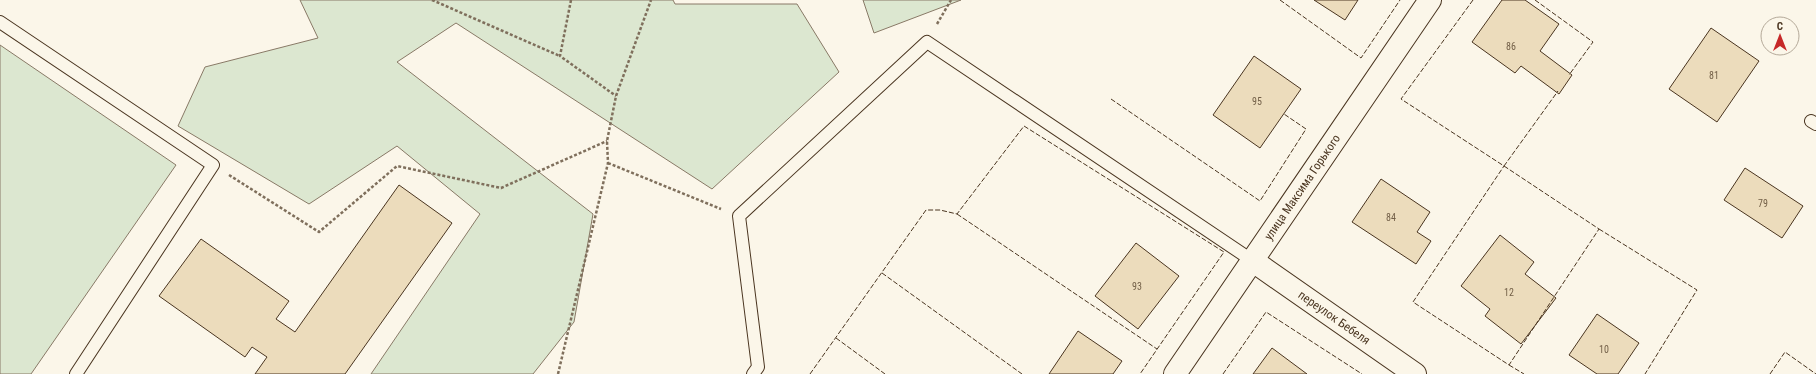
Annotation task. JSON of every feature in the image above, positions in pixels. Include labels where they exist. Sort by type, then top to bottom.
[{"type":"street","name":"улица Максима Горького","points":[[1175,374],[1430,0]]},
{"type":"street","name":"переулок Бебеля","points":[[1253,261],[1415,374]]},
{"type":"lane","points":[[0,22],[214,165],[76,374]]},
{"type":"lane","points":[[753,374],[758,367],[739,216],[927,42],[1253,261]]},
{"type":"path","points":[[432,0],[560,56],[616,96]]},
{"type":"path","points":[[560,56],[572,0]]},
{"type":"path","points":[[558,374],[608,163],[607,140],[616,96],[651,0]]},
{"type":"path","points":[[927,42],[951,0]]},
{"type":"path","points":[[214,165],[319,232],[397,166],[501,188],[607,140]]},
{"type":"path","points":[[608,163],[739,216]]},
{"type":"green space","points":[[300,0],[673,0],[675,4],[797,4],[839,72],[712,189],[456,23],[397,62],[593,214],[574,322],[533,374],[371,374],[480,214],[397,146],[309,204],[178,126],[205,67],[318,38]]},
{"type":"green space","points":[[863,0],[961,0],[874,33]]},
{"type":"green space","points":[[0,45],[176,165],[31,374],[0,374]]},
{"type":"building","points":[[1314,0],[1358,0],[1345,20]]},
{"type":"building","points":[[1502,0],[1525,0],[1559,24],[1540,51],[1572,75],[1559,94],[1521,66],[1515,73],[1472,42]]},
{"type":"building","points":[[1711,28],[1759,61],[1717,122],[1669,89]]},
{"type":"building","points":[[1254,56],[1301,89],[1260,148],[1213,115]]},
{"type":"building","points":[[1745,168],[1803,206],[1782,238],[1724,200]]},
{"type":"building","points":[[1381,179],[1430,212],[1417,232],[1431,241],[1416,264],[1352,222]]},
{"type":"building","points":[[399,185],[452,223],[345,374],[255,374],[267,357],[252,347],[245,357],[159,296],[201,239],[289,301],[276,319],[295,332]]},
{"type":"building","points":[[1500,235],[1534,262],[1525,274],[1556,298],[1521,344],[1485,316],[1490,309],[1461,286]]},
{"type":"building","points":[[1136,243],[1179,276],[1138,329],[1095,296]]},
{"type":"building","points":[[1597,314],[1639,343],[1618,374],[1597,374],[1569,355]]},
{"type":"building","points":[[1078,331],[1122,361],[1113,374],[1049,374]]},
{"type":"building","points":[[1272,348],[1307,374],[1253,374]]},
{"type":"fence","points":[[1280,0],[1361,58],[1400,0]]},
{"type":"fence","points":[[1473,0],[1401,99],[1504,166],[1558,91]]},
{"type":"fence","points":[[1535,0],[1593,42],[1569,75]]},
{"type":"fence","points":[[1111,99],[1260,201],[1306,129],[1284,114]]},
{"type":"fence","points":[[810,374],[926,210],[940,210],[957,214],[1024,126],[1224,252],[1140,374]]},
{"type":"fence","points":[[1504,166],[1599,229],[1509,365],[1413,302],[1504,166]]},
{"type":"fence","points":[[957,214],[1157,349]]},
{"type":"fence","points":[[1599,229],[1697,290],[1645,374]]},
{"type":"fence","points":[[882,273],[1022,374]]},
{"type":"fence","points":[[1223,374],[1266,312],[1362,374]]},
{"type":"fence","points":[[836,338],[885,374]]},
{"type":"fence","points":[[1770,374],[1785,352],[1816,374]]},
{"type":"fence","points":[[1509,365],[1524,374]]}]
